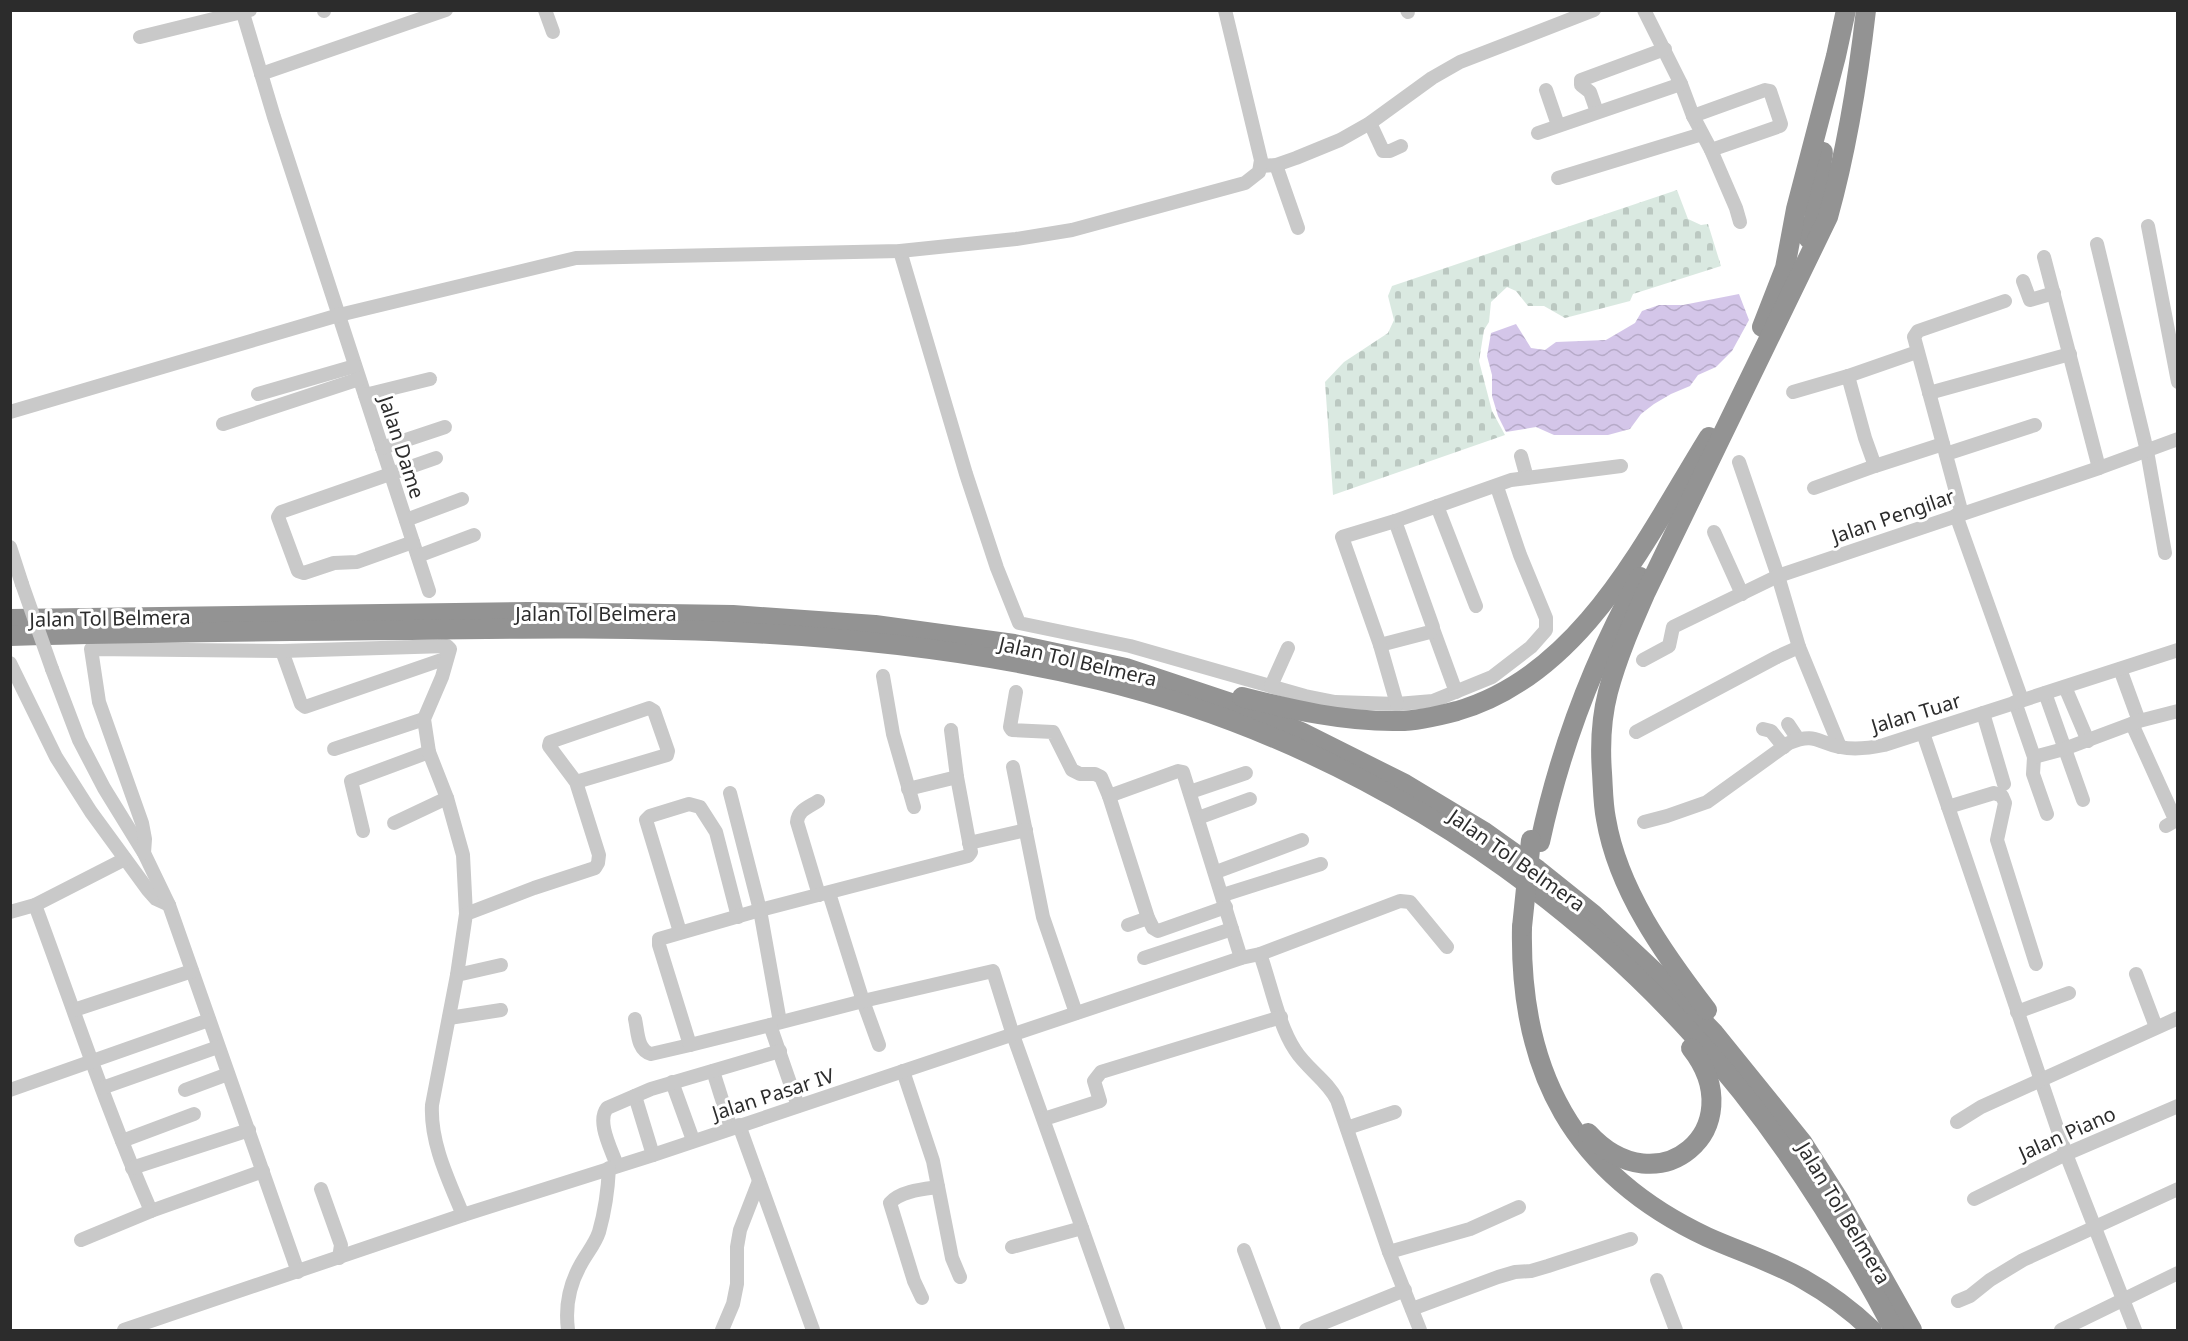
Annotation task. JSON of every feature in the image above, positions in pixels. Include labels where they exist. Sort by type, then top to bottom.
[{"type":"highway","points":[[1846,10],[1796,209],[1785,268],[1762,326],[1712,433],[1585,674],[1560,736],[1536,841],[1534,883],[1526,927],[1523,979],[1527,1014],[1536,1054],[1554,1099],[1587,1148],[1616,1179],[1654,1208],[1701,1234],[1801,1278],[1855,1314],[1872,1330]]},
{"type":"highway","points":[[1788,301],[1814,219],[1823,152],[1850,36],[1860,10]]},
{"type":"highway","points":[[1781,1115],[1757,1076],[1693,992],[1641,913],[1616,858],[1606,818],[1600,740],[1608,692],[1623,646],[1645,594],[1828,217],[1839,177],[1857,82],[1866,10]]},
{"type":"highway","points":[[1536,841],[1578,708],[1595,665],[1633,590],[1733,413]]},
{"type":"highway","points":[[1126,668],[1280,706],[1360,720],[1401,721],[1435,717],[1477,705],[1506,691],[1538,670],[1561,650],[1594,613],[1630,564],[1712,433]]},
{"type":"highway","name":"Jalan Tol Belmera","points":[[10,619],[528,612],[733,615],[875,625],[1014,644],[1126,668],[1234,704],[1300,732],[1405,784],[1483,831],[1538,870],[1593,914],[1656,973],[1714,1033],[1802,1142],[1839,1200],[1912,1330]]},
{"type":"highway","name":"Jalan Tol Belmera","points":[[10,636],[529,628],[734,632],[870,642],[942,650],[1104,681],[1188,706],[1248,728],[1344,771],[1397,798],[1485,854],[1541,894],[1634,974],[1696,1037],[1781,1145],[1852,1255],[1894,1330]]},
{"type":"highway","points":[[1526,927],[1535,1015],[1555,1081],[1569,1107],[1596,1141],[1611,1153],[1624,1160],[1655,1164],[1669,1162],[1687,1153],[1706,1130],[1711,1114],[1712,1095],[1707,1073],[1697,1055],[1634,974]]},
{"type":"street","points":[[261,74],[446,10]]},
{"type":"street","points":[[545,10],[553,32]]},
{"type":"street","points":[[10,412],[339,315],[576,258],[900,251],[1072,230],[1245,183],[1253,178],[1261,166],[1225,10]]},
{"type":"street","points":[[1261,166],[1276,165],[1340,140],[1370,123],[1432,78],[1460,62],[1594,10]]},
{"type":"street","points":[[1644,10],[1665,49],[1693,116],[1711,150],[1740,222]]},
{"type":"street","points":[[140,37],[245,11]]},
{"type":"street","name":"Jalan Dame","points":[[245,11],[261,74],[429,591]]},
{"type":"street","points":[[1597,112],[1590,92],[1581,85],[1581,80],[1665,49]]},
{"type":"street","points":[[1538,133],[1681,84]]},
{"type":"street","points":[[1546,90],[1558,125]]},
{"type":"street","points":[[1693,116],[1766,90],[1770,92],[1780,126],[1711,150]]},
{"type":"street","points":[[1370,123],[1383,151],[1390,151],[1401,146]]},
{"type":"street","points":[[1558,178],[1702,134]]},
{"type":"street","points":[[1276,165],[1298,228]]},
{"type":"street","points":[[2148,226],[2178,382]]},
{"type":"street","points":[[2097,244],[2147,451],[2165,553]]},
{"type":"street","points":[[900,251],[966,474],[997,568],[1019,623],[1130,646],[1305,696],[1335,702],[1396,704],[1432,701],[1492,677],[1546,630],[1547,625],[1497,487]]},
{"type":"street","points":[[2044,257],[2099,468]]},
{"type":"street","points":[[2023,281],[2030,300],[2054,292]]},
{"type":"street","points":[[2005,302],[1918,331],[1914,341],[1944,449],[1959,515],[2018,701],[2034,757],[2033,774],[2047,814]]},
{"type":"street","points":[[1793,392],[1917,352]]},
{"type":"street","points":[[1929,393],[2070,354]]},
{"type":"street","points":[[258,394],[357,373]]},
{"type":"street","points":[[223,424],[357,373]]},
{"type":"street","points":[[1848,376],[1875,466]]},
{"type":"street","points":[[365,395],[429,380]]},
{"type":"street","points":[[1814,488],[1875,466],[2035,425]]},
{"type":"street","points":[[382,448],[445,427]]},
{"type":"street","name":"Jalan Pengilar","points":[[1643,660],[1669,646],[1673,627],[1778,576],[2099,468],[2178,439]]},
{"type":"street","points":[[1521,456],[1527,478]]},
{"type":"street","points":[[413,542],[357,562],[334,563],[304,573],[298,571],[278,517],[281,512],[436,458]]},
{"type":"street","points":[[1739,462],[1778,576],[1799,647],[1840,747]]},
{"type":"street","points":[[1396,704],[1380,645],[1342,537],[1395,522],[1497,487],[1510,480],[1622,466]]},
{"type":"street","points":[[406,520],[462,499]]},
{"type":"street","points":[[1437,506],[1476,606]]},
{"type":"street","points":[[1395,522],[1456,692]]},
{"type":"street","points":[[1714,532],[1742,594]]},
{"type":"street","points":[[418,556],[474,535]]},
{"type":"street","points":[[10,547],[79,740],[104,788],[144,853],[169,905],[298,1272]]},
{"type":"street","points":[[1380,645],[1430,632],[1433,629]]},
{"type":"street","points":[[144,853],[145,839],[142,823],[99,702],[91,649],[282,651],[447,646],[450,650],[442,677],[424,719],[429,752],[447,798],[463,855],[466,914],[431,1121],[448,1179],[463,1215]]},
{"type":"street","points":[[1636,732],[1799,647]]},
{"type":"street","points":[[1271,686],[1288,648]]},
{"type":"street","name":"Jalan Tuar","points":[[1798,739],[1816,738],[1840,747],[1867,748],[1923,733],[2178,650]]},
{"type":"street","points":[[282,651],[305,707],[447,658]]},
{"type":"street","points":[[10,663],[56,757],[91,812],[156,899],[169,905]]},
{"type":"street","points":[[2120,669],[2136,723],[2174,817],[2173,822],[2166,826]]},
{"type":"street","points":[[884,676],[893,734],[914,807]]},
{"type":"street","points":[[2065,687],[2088,741]]},
{"type":"street","points":[[1016,693],[1010,727],[1016,730],[1053,732],[1072,770],[1080,774],[1095,774],[1101,777],[1148,918],[1153,928],[1158,931],[1224,901],[1321,864]]},
{"type":"street","points":[[2045,693],[2083,800]]},
{"type":"street","points":[[466,914],[594,868],[598,863],[599,855],[576,782],[549,746],[550,742],[649,708],[654,711],[668,751],[666,755],[576,782]]},
{"type":"street","points":[[2034,757],[2178,711]]},
{"type":"street","points":[[1983,713],[2004,784]]},
{"type":"street","points":[[334,749],[424,719]]},
{"type":"street","points":[[1644,822],[1707,802],[1798,739],[1788,724]]},
{"type":"street","points":[[1763,729],[1771,730],[1784,747]]},
{"type":"street","points":[[690,1045],[658,942],[662,938],[971,854],[951,730]]},
{"type":"street","points":[[1923,733],[2040,1079],[2135,1330]]},
{"type":"street","points":[[363,831],[351,781],[429,752]]},
{"type":"street","points":[[1013,767],[1043,916],[1076,1013]]},
{"type":"street","points":[[1109,796],[1178,771],[1183,772],[1241,958]]},
{"type":"street","points":[[1190,792],[1246,773]]},
{"type":"street","points":[[908,789],[957,777]]},
{"type":"street","points":[[730,793],[760,910],[780,1051],[798,1106]]},
{"type":"street","points":[[1948,807],[1994,793],[2002,796],[2005,803],[1997,840],[2036,964]]},
{"type":"street","points":[[394,823],[447,798]]},
{"type":"street","points":[[1198,818],[1250,799]]},
{"type":"street","points":[[818,801],[797,815],[797,822],[879,1045]]},
{"type":"street","points":[[680,932],[646,820],[650,816],[689,804],[700,807],[716,832],[738,917]]},
{"type":"street","points":[[969,843],[1026,830]]},
{"type":"street","points":[[1216,872],[1302,840]]},
{"type":"street","points":[[10,912],[35,905],[125,859]]},
{"type":"street","name":"Jalan Pasar IV","points":[[124,1330],[463,1215],[652,1155],[1241,958],[1260,954],[1405,901],[1410,902],[1447,948]]},
{"type":"street","points":[[35,905],[90,1060],[151,1211]]},
{"type":"street","points":[[1128,925],[1148,918]]},
{"type":"street","points":[[1144,958],[1232,929]]},
{"type":"street","points":[[1260,954],[1289,1039],[1299,1056],[1330,1087],[1347,1128],[1389,1252],[1420,1330]]},
{"type":"street","points":[[457,975],[501,965]]},
{"type":"street","points":[[74,1011],[192,971]]},
{"type":"street","points":[[635,1019],[641,1046],[651,1054],[993,971],[1013,1035],[1118,1330]]},
{"type":"street","points":[[2136,974],[2156,1027]]},
{"type":"street","points":[[2017,1012],[2069,993]]},
{"type":"street","points":[[449,1018],[501,1010]]},
{"type":"street","points":[[1044,1119],[1100,1101],[1094,1081],[1101,1072],[1281,1017]]},
{"type":"street","points":[[1957,1122],[1981,1107],[2040,1079],[2178,1018]]},
{"type":"street","points":[[10,1090],[208,1020]]},
{"type":"street","points":[[102,1088],[218,1047]]},
{"type":"street","points":[[568,1330],[566,1314],[568,1297],[581,1263],[599,1233],[613,1167],[603,1122],[603,1114],[607,1108],[672,1082],[780,1051]]},
{"type":"street","points":[[712,1071],[759,1180],[813,1330]]},
{"type":"street","points":[[903,1071],[933,1161],[952,1258],[960,1277]]},
{"type":"street","points":[[185,1090],[228,1074]]},
{"type":"street","points":[[672,1082],[693,1140]]},
{"type":"street","points":[[635,1096],[652,1155]]},
{"type":"street","name":"Jalan Piano","points":[[1974,1199],[2067,1154],[2178,1106]]},
{"type":"street","points":[[1347,1128],[1395,1112]]},
{"type":"street","points":[[122,1141],[194,1114]]},
{"type":"street","points":[[132,1168],[249,1130]]},
{"type":"street","points":[[81,1240],[151,1211],[263,1171]]},
{"type":"street","points":[[722,1330],[733,1304],[737,1284],[737,1247],[740,1230],[759,1180]]},
{"type":"street","points":[[922,1298],[914,1281],[890,1203],[905,1194],[938,1187]]},
{"type":"street","points":[[321,1189],[341,1245],[339,1258]]},
{"type":"street","points":[[1958,1301],[1970,1296],[2010,1267],[2178,1189]]},
{"type":"street","points":[[1389,1252],[1470,1229],[1519,1207]]},
{"type":"street","points":[[1012,1246],[1082,1228]]},
{"type":"street","points":[[1412,1309],[1506,1275],[1548,1266],[1631,1239]]},
{"type":"street","points":[[1245,1250],[1274,1330]]},
{"type":"street","points":[[2061,1330],[2178,1274]]},
{"type":"street","points":[[1658,1280],[1676,1330]]},
{"type":"street","points":[[1306,1330],[1405,1290]]},
{"type":"green space","points":[[1677,190],[1688,219],[1701,225],[1708,224],[1721,266],[1633,294],[1630,301],[1565,318],[1544,306],[1528,306],[1516,291],[1507,287],[1491,302],[1489,322],[1484,330],[1479,361],[1492,411],[1505,435],[1333,495],[1325,382],[1344,362],[1388,333],[1394,320],[1388,296],[1392,286]]},
{"type":"water","points":[[1739,294],[1749,320],[1732,351],[1716,367],[1698,375],[1690,386],[1654,404],[1641,414],[1630,429],[1608,435],[1554,435],[1536,427],[1506,432],[1492,396],[1492,375],[1487,356],[1491,333],[1516,324],[1531,348],[1545,350],[1556,342],[1606,340],[1635,323],[1642,311],[1659,305],[1683,305]]}]
